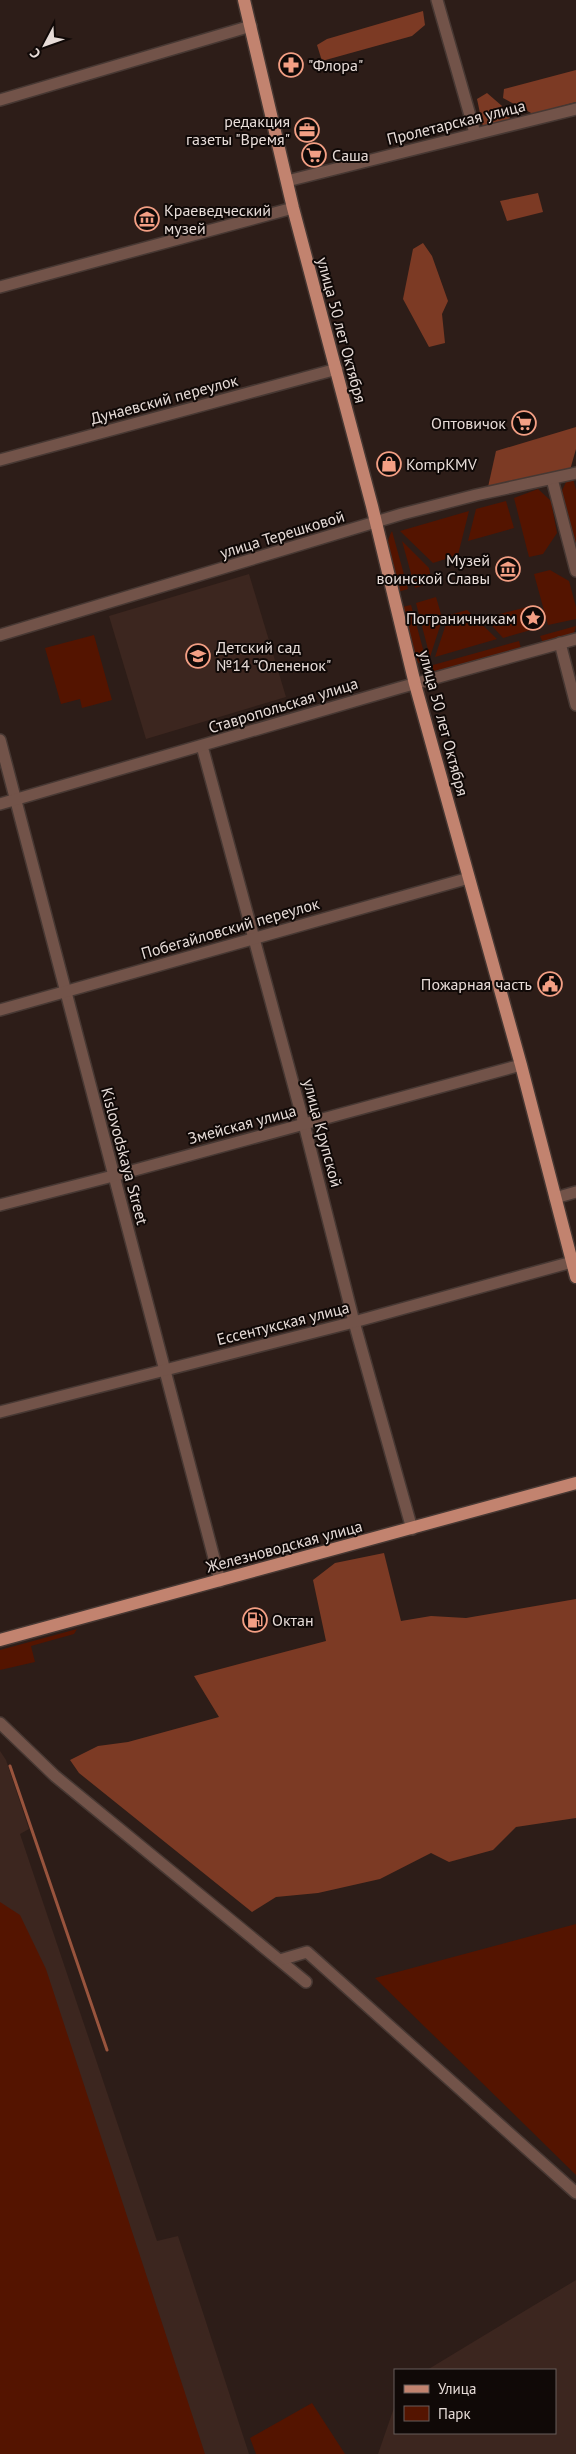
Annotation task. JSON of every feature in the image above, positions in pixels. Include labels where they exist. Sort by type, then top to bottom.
[{"type":"main road","name":"улица 50 лет Октября","points":[[244,0],[292,208],[376,524],[415,684],[521,1065],[576,1277]]},
{"type":"main road","name":"Железноводская улица","points":[[0,1640],[576,1483]]},
{"type":"street","points":[[438,0],[475,133]]},
{"type":"street","points":[[0,100],[251,26]]},
{"type":"street","name":"Пролетарская улица","points":[[287,181],[576,109]]},
{"type":"street","points":[[0,287],[292,208]]},
{"type":"street","name":"Дунаевский переулок","points":[[0,460],[336,370]]},
{"type":"street","name":"улица Терешковой","points":[[0,635],[376,524],[402,514],[476,495],[552,480],[576,473]]},
{"type":"street","points":[[552,480],[576,571]]},
{"type":"street","name":"Ставропольская улица","points":[[0,804],[576,639]]},
{"type":"street","points":[[560,644],[576,705]]},
{"type":"street","name":"Kislovodskaya Street","points":[[0,740],[220,1580]]},
{"type":"street","name":"улица Крупской","points":[[202,746],[304,1124],[354,1322],[412,1529]]},
{"type":"street","name":"Побегайловский переулок","points":[[0,1010],[469,878]]},
{"type":"street","name":"Змейская улица","points":[[0,1205],[521,1065]]},
{"type":"street","points":[[555,1198],[576,1192]]},
{"type":"street","name":"Ессентукская улица","points":[[0,1412],[354,1322],[572,1262]]},
{"type":"street","points":[[0,1723],[55,1776],[306,1982]]},
{"type":"street","points":[[280,1960],[307,1952],[576,2193]]},
{"type":"shaded area","points":[[423,11],[425,25],[412,36],[322,61],[317,45],[327,39]]},
{"type":"shaded area","points":[[576,70],[576,102],[533,114],[503,98],[504,89]]},
{"type":"shaded area","points":[[487,93],[509,112],[510,120],[483,127],[477,99]]},
{"type":"shaded area","points":[[538,193],[543,212],[507,221],[500,201]]},
{"type":"shaded area","points":[[423,243],[432,256],[448,301],[442,314],[445,343],[429,347],[403,299],[413,249]]},
{"type":"shaded area","points":[[576,427],[576,449],[570,470],[488,487],[496,451]]},
{"type":"shaded area","name":"Детский сад №14 \"Олененок\"","points":[[249,574],[286,697],[146,739],[109,616]]},
{"type":"shaded area","points":[[384,1553],[401,1621],[431,1616],[466,1618],[576,1599],[576,1818],[516,1827],[493,1850],[449,1862],[431,1853],[380,1879],[318,1893],[276,1897],[252,1912],[79,1773],[70,1760],[98,1746],[128,1742],[219,1717],[194,1676],[326,1641],[313,1580],[335,1563]]},
{"type":"shaded area","points":[[0,1751],[6,1760],[29,1829],[20,1834],[157,2241],[178,2236],[249,2454],[0,2454]]},
{"type":"shaded area","points":[[576,2280],[576,2454],[378,2454],[394,2408],[394,2434],[556,2434],[556,2369],[429,2369]]},
{"type":"green space","points":[[573,479],[576,490],[576,542],[571,543],[559,497],[566,482]]},
{"type":"green space","points":[[538,489],[551,501],[557,533],[543,554],[529,557],[514,498]]},
{"type":"green space","points":[[506,501],[514,528],[468,541],[476,509]]},
{"type":"green space","points":[[469,511],[458,555],[433,563],[400,531]]},
{"type":"green space","points":[[392,531],[408,589],[398,592],[388,553],[389,538]]},
{"type":"green space","points":[[402,541],[429,568],[432,583],[415,588]]},
{"type":"green space","points":[[550,570],[569,581],[576,607],[576,619],[548,625],[534,574]]},
{"type":"green space","points":[[436,597],[441,614],[444,614],[430,657],[416,603]]},
{"type":"green space","points":[[411,605],[426,660],[418,663],[402,607]]},
{"type":"green space","points":[[534,605],[541,627],[503,638],[485,618]]},
{"type":"green space","points":[[467,610],[497,639],[435,657],[449,615]]},
{"type":"green space","points":[[576,626],[574,633],[543,643],[540,636]]},
{"type":"green space","points":[[94,635],[112,700],[82,708],[80,699],[61,704],[45,648]]},
{"type":"green space","points":[[519,641],[521,648],[433,673],[433,665]]},
{"type":"green space","points":[[77,1629],[74,1634],[31,1646],[35,1662],[0,1670],[0,1650]]},
{"type":"green space","points":[[0,1902],[20,1915],[46,1969],[205,2454],[0,2454]]},
{"type":"green space","points":[[576,1924],[576,2175],[375,1978]]},
{"type":"green space","points":[[312,2403],[345,2454],[256,2454],[250,2438]]},
{"type":"waterway","points":[[10,1766],[107,2050]]},
{"type":"place","name":"\"Флора\"","points":[[291,65]]},
{"type":"place","name":"редакция газеты \"Время\"","points":[[307,130]]},
{"type":"place","name":"Саша","points":[[314,155]]},
{"type":"place","name":"Краеведческий музей","points":[[147,219]]},
{"type":"place","name":"Оптовичок","points":[[524,423]]},
{"type":"place","name":"KompKMV","points":[[389,464]]},
{"type":"place","name":"Музей воинской Славы","points":[[508,569]]},
{"type":"place","name":"Пограничникам","points":[[533,618]]},
{"type":"place","name":"Детский сад №14 \"Олененок\"","points":[[198,656]]},
{"type":"place","name":"Пожарная часть","points":[[550,984]]},
{"type":"place","name":"Октан","points":[[255,1620]]}]
